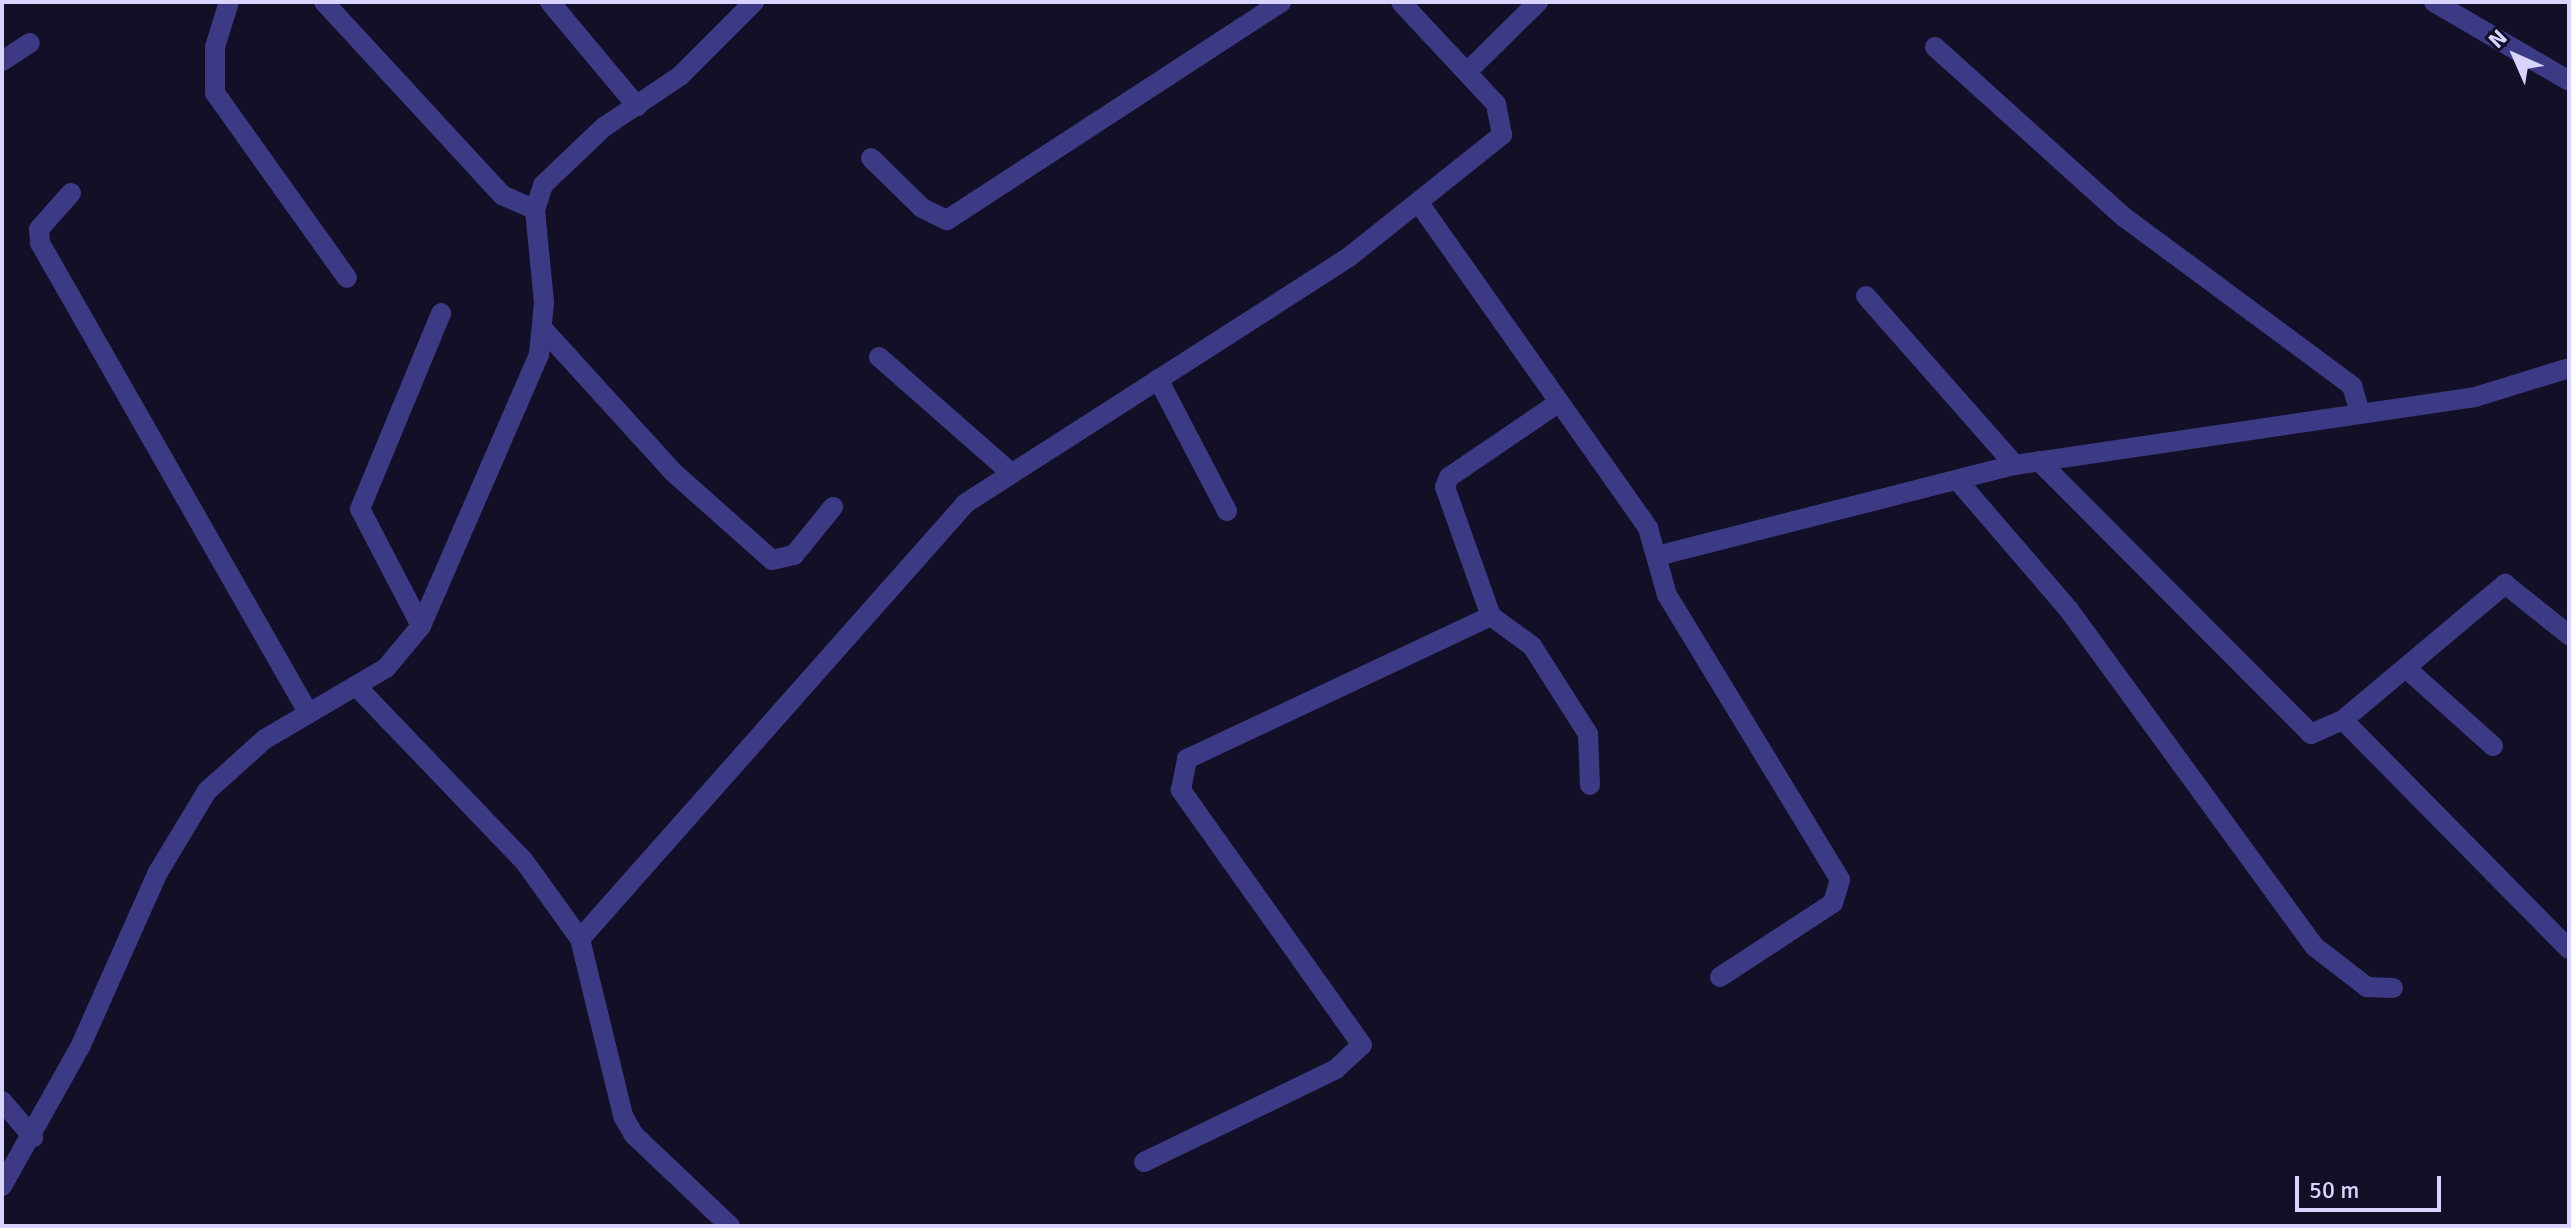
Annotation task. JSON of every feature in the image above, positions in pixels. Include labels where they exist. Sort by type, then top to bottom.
[{"type":"street","points":[[229,2],[215,47],[215,93],[347,278]]},
{"type":"street","points":[[324,2],[502,195],[535,210]]},
{"type":"street","points":[[550,2],[637,106]]},
{"type":"street","points":[[2,1186],[33,1137],[187,819],[239,761],[309,714],[359,689],[421,626],[539,355],[543,329],[535,210],[562,161],[714,46],[754,2]]},
{"type":"street","points":[[871,158],[922,208],[947,220],[1281,2]]},
{"type":"street","points":[[580,939],[952,516],[1010,472],[1421,206],[1505,126],[1467,72],[1401,2]]},
{"type":"street","points":[[1467,72],[1538,2]]},
{"type":"street","points":[[2434,2],[2569,81]]},
{"type":"street","points":[[2,61],[30,43]]},
{"type":"street","points":[[1935,47],[2124,217],[2352,386],[2360,412]]},
{"type":"street","points":[[71,193],[39,229],[40,243],[309,714]]},
{"type":"street","points":[[1421,206],[1648,528],[1667,595],[1841,887],[1833,903],[1720,977]]},
{"type":"street","points":[[1866,296],[2015,465]]},
{"type":"street","points":[[421,626],[360,509],[441,313]]},
{"type":"street","points":[[543,329],[673,472],[772,560],[794,555],[833,507]]},
{"type":"street","points":[[879,357],[1010,472]]},
{"type":"street","points":[[1657,556],[1959,482],[2015,465],[2475,397],[2569,368]]},
{"type":"street","points":[[1158,379],[1227,511]]},
{"type":"street","points":[[1558,403],[1445,483],[1491,616],[1532,646],[1576,713],[1593,751],[1590,785]]},
{"type":"street","points":[[2039,461],[2302,726],[2318,735],[2343,720],[2505,584],[2569,635]]},
{"type":"street","points":[[1959,482],[2069,610],[2315,947],[2367,987],[2393,988]]},
{"type":"street","points":[[1144,1162],[1336,1069],[1362,1045],[1181,790],[1187,759],[1491,616]]},
{"type":"street","points":[[2406,668],[2493,746]]},
{"type":"street","points":[[359,689],[524,861],[580,939],[623,1116],[634,1135],[730,1226]]},
{"type":"street","points":[[2343,720],[2569,949]]},
{"type":"street","points":[[2,1101],[33,1137]]}]
